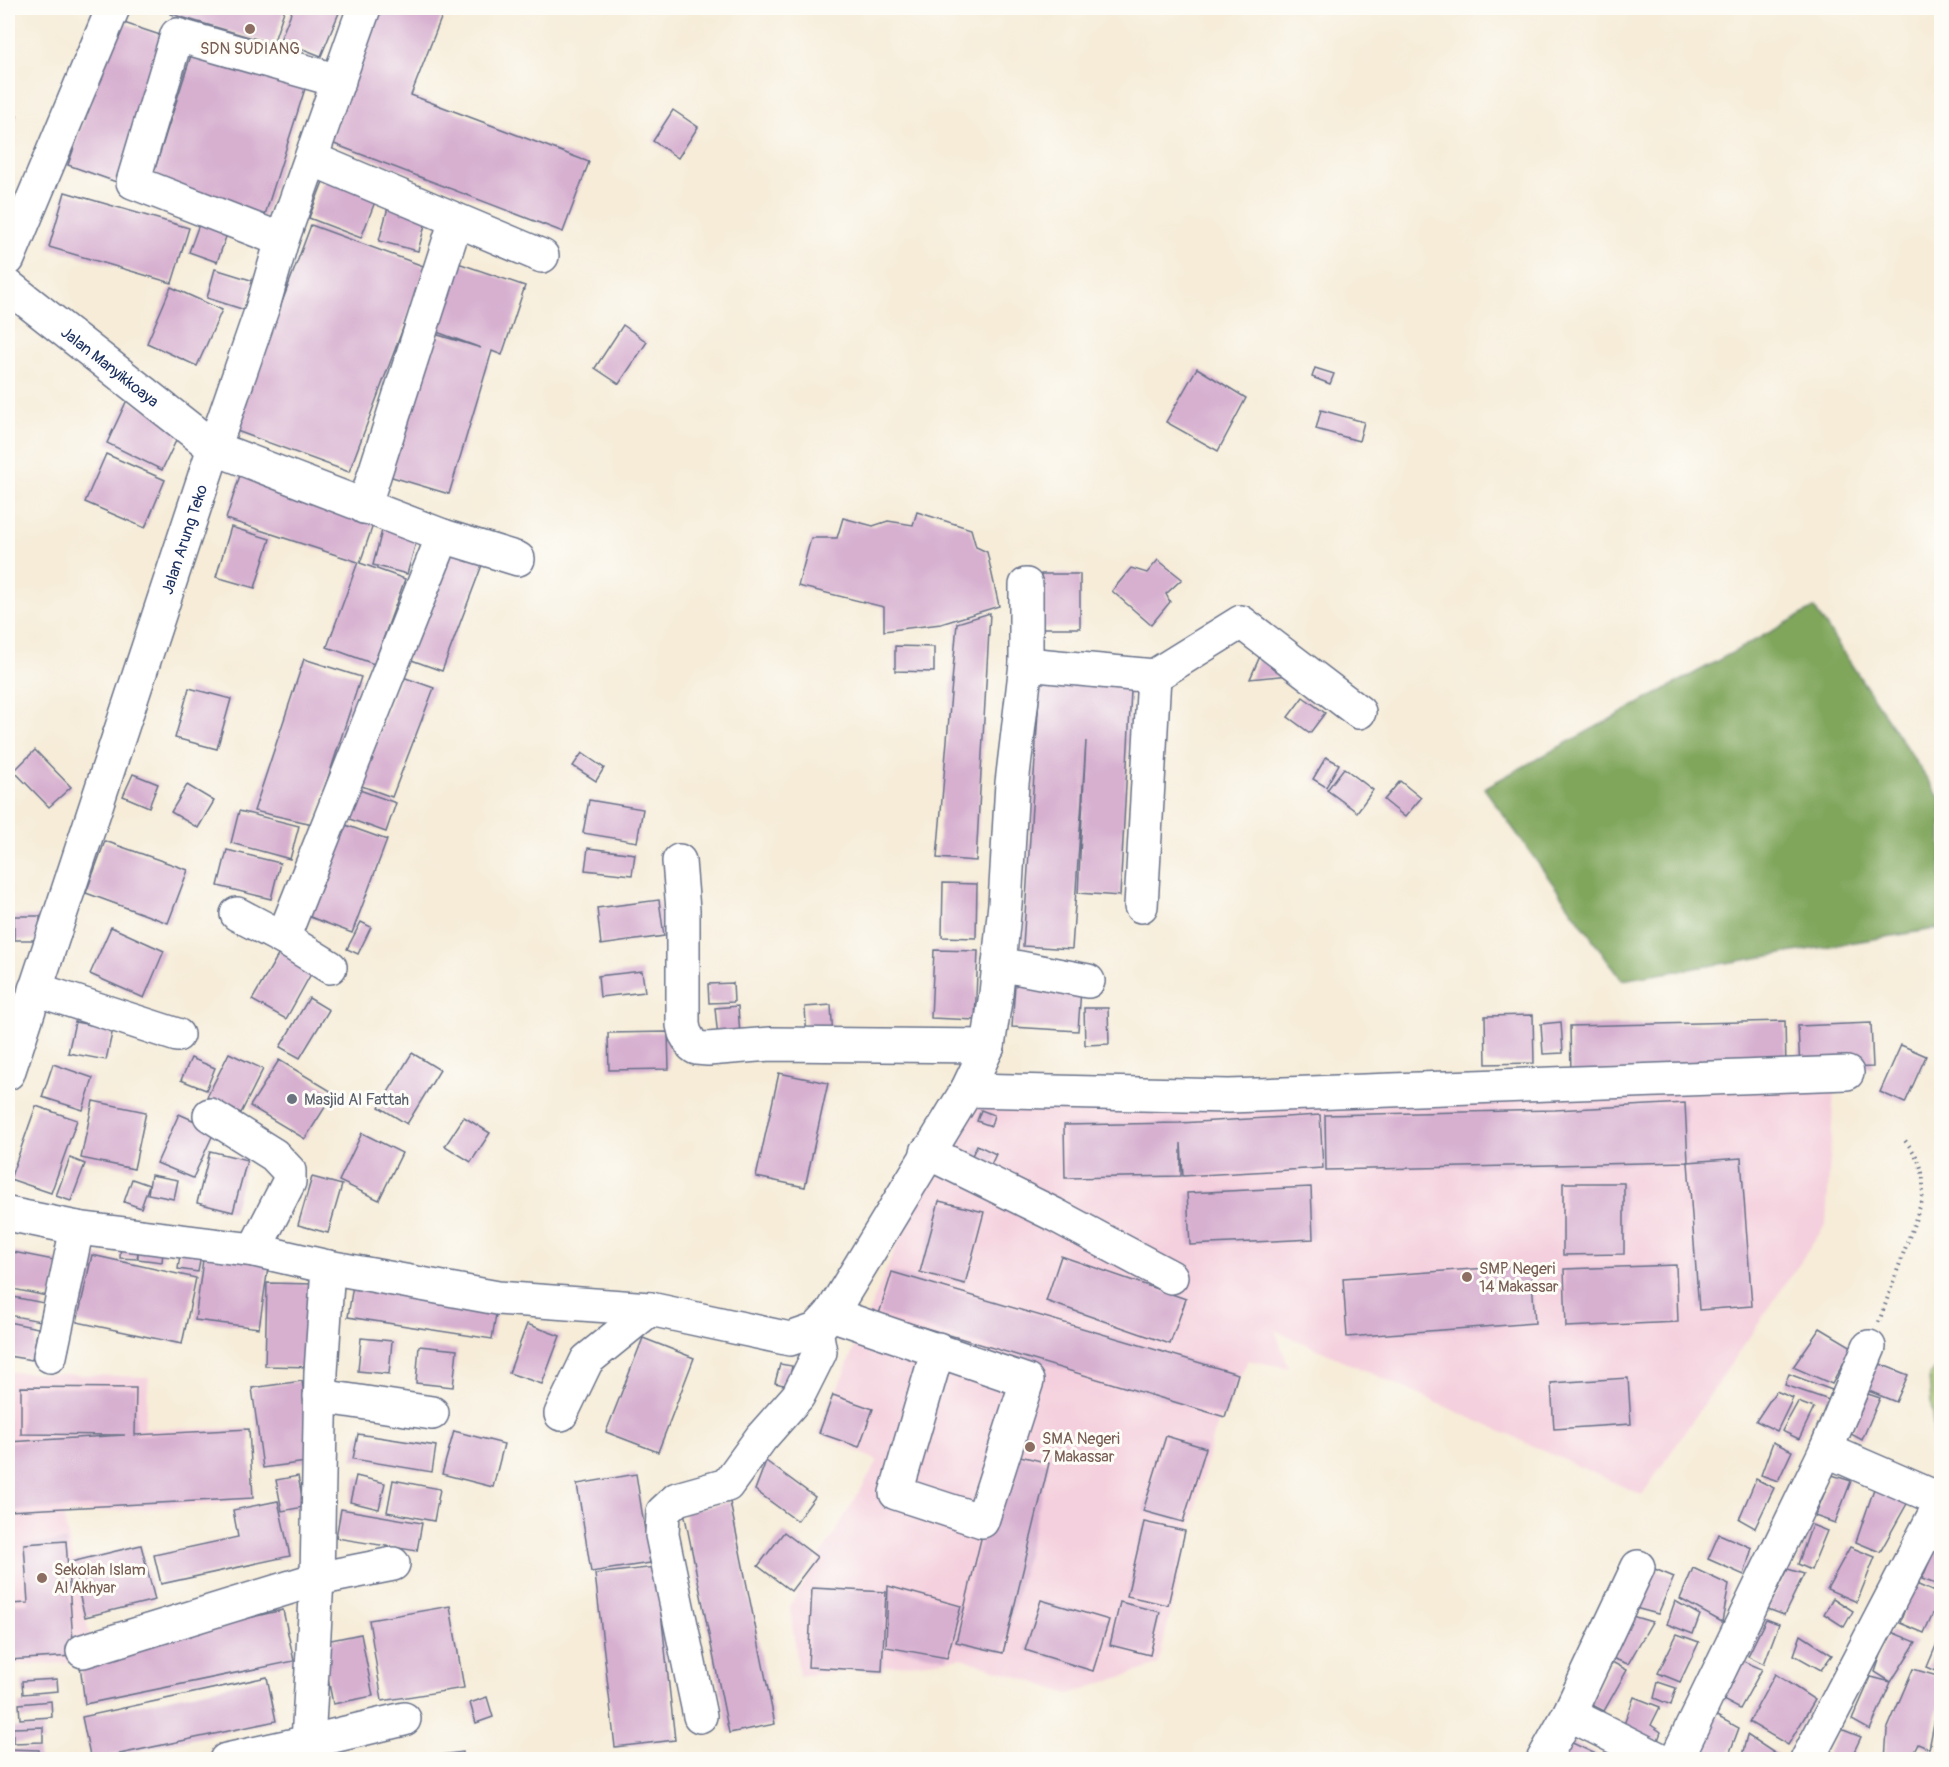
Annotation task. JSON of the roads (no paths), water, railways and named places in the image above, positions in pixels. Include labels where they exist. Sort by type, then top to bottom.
[{"type":"street","points":[[8,259],[113,8]]},
{"type":"street","name":"Jalan Arung Teko","points":[[8,1073],[24,1000],[263,306],[282,240],[364,8]]},
{"type":"street","points":[[282,240],[133,182],[177,34],[339,81]]},
{"type":"street","points":[[312,159],[542,256]]},
{"type":"street","points":[[364,507],[456,220]]},
{"type":"street","name":"Jalan Manyikkoaya","points":[[8,285],[214,448],[443,537],[518,559]]},
{"type":"street","points":[[283,938],[443,537]]},
{"type":"street","points":[[700,1716],[662,1535],[663,1512],[677,1499],[727,1485],[761,1438],[798,1396],[820,1352],[824,1322],[966,1090],[988,1046],[1005,904],[1012,783],[1026,664],[1026,585]]},
{"type":"street","points":[[1026,664],[1154,676],[1241,622],[1359,712]]},
{"type":"street","points":[[1142,906],[1154,676]]},
{"type":"street","points":[[679,861],[684,910],[683,1025],[685,1034],[696,1048],[771,1044],[988,1046]]},
{"type":"street","points":[[237,914],[283,938],[330,967]]},
{"type":"street","points":[[999,964],[1088,981]]},
{"type":"street","points":[[24,1000],[177,1035]]},
{"type":"street","points":[[966,1090],[1229,1096],[1847,1073]]},
{"type":"street","points":[[210,1115],[274,1155],[289,1171],[289,1182],[254,1251]]},
{"type":"street","points":[[927,1152],[1055,1215],[1171,1277]]},
{"type":"street","points":[[8,1214],[77,1228],[254,1251],[498,1298],[650,1309],[790,1339],[824,1322],[938,1349],[1027,1381],[982,1521],[896,1493],[938,1349]]},
{"type":"street","points":[[50,1356],[77,1228]]},
{"type":"street","points":[[308,1742],[316,1580],[320,1396],[328,1267]]},
{"type":"street","points":[[561,1414],[587,1360],[650,1309]]},
{"type":"street","points":[[1676,1760],[1826,1450],[1869,1347]]},
{"type":"street","points":[[320,1396],[432,1413]]},
{"type":"street","points":[[1808,1760],[1938,1508],[1939,1500],[1826,1450]]},
{"type":"street","points":[[83,1651],[316,1580],[393,1564]]},
{"type":"street","points":[[1543,1760],[1569,1714],[1638,1567]]},
{"type":"street","points":[[1569,1714],[1661,1760]]},
{"type":"street","points":[[226,1759],[404,1719]]},
{"type":"place","name":"SDN SUDIANG","points":[[250,29]]},
{"type":"place","name":"Masjid Al Fattah","points":[[292,1099]]},
{"type":"place","name":"SMP Negeri 14 Makassar","points":[[1467,1277]]},
{"type":"place","name":"SMA Negeri 7 Makassar","points":[[1030,1447]]},
{"type":"place","name":"Sekolah Islam Al Akhyar","points":[[42,1578]]}]
